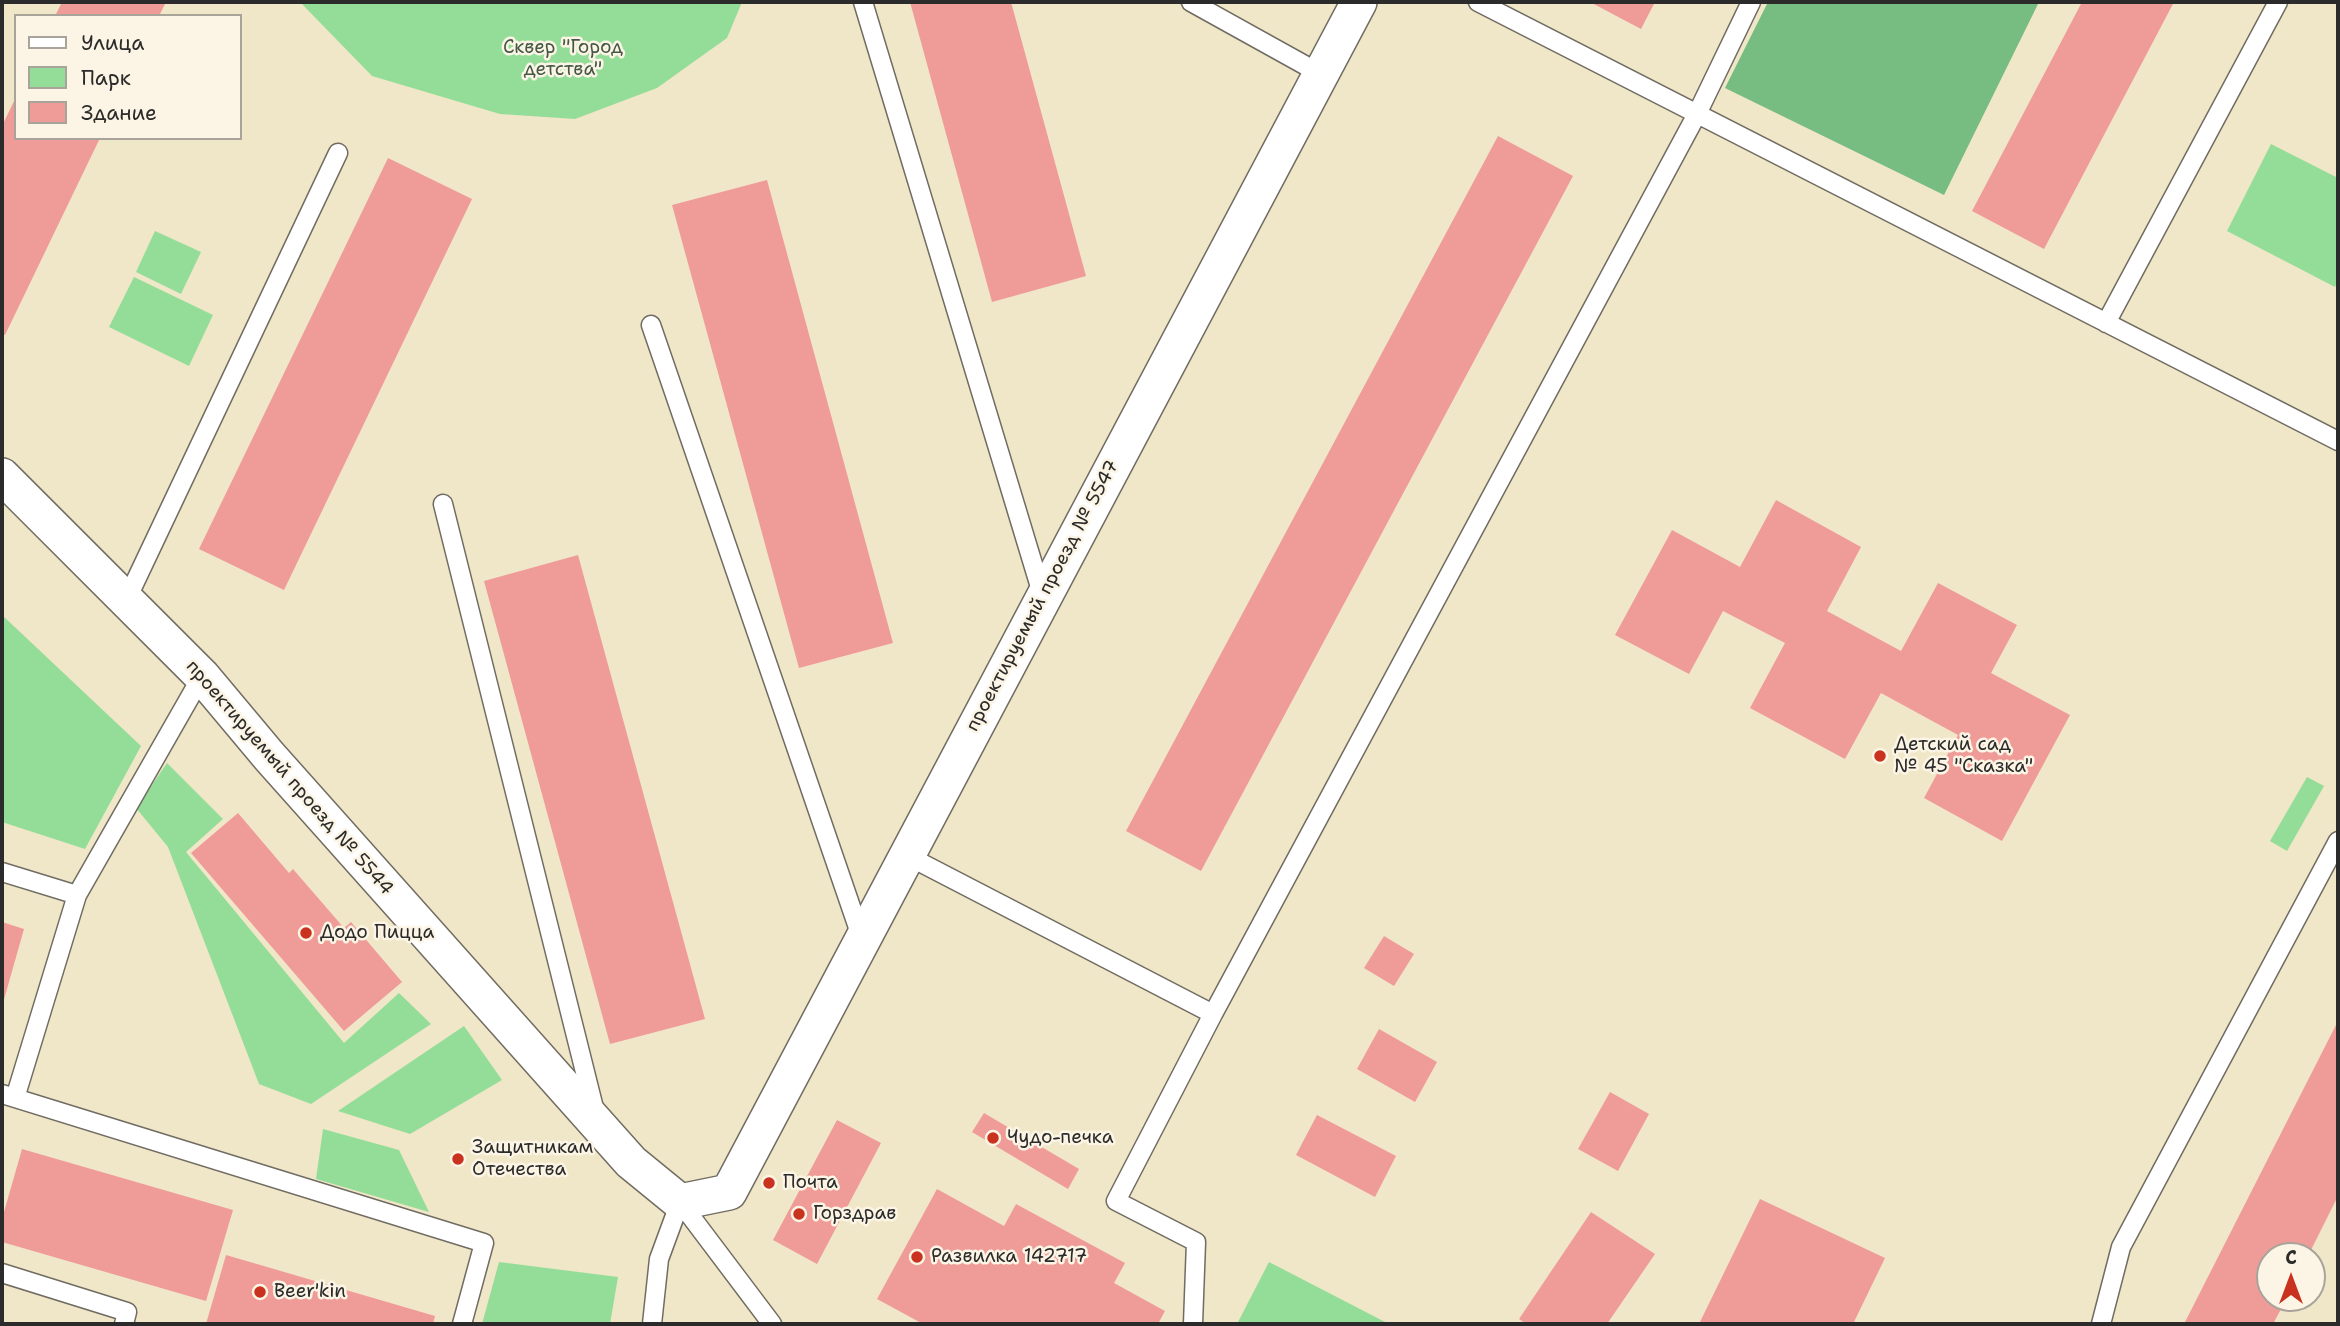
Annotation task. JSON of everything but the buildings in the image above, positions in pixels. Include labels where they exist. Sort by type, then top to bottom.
[{"type":"street","name":"проектируемый проезд № 5547","points":[[680,1202],[729,1192],[1359,2]]},
{"type":"street","name":"проектируемый проезд № 5544","points":[[2,476],[202,676],[269,756],[599,1129],[631,1161],[680,1202]]},
{"type":"lane","points":[[863,2],[1043,597]]},
{"type":"lane","points":[[1191,2],[1320,73]]},
{"type":"lane","points":[[1478,2],[2338,442]]},
{"type":"lane","points":[[1193,1324],[1196,1242],[1116,1201],[1213,1014],[1697,114],[1751,2]]},
{"type":"lane","points":[[2106,323],[2278,2]]},
{"type":"lane","points":[[126,601],[338,153]]},
{"type":"lane","points":[[651,325],[862,939]]},
{"type":"lane","points":[[443,504],[599,1129]]},
{"type":"lane","points":[[202,676],[77,895],[8,1096],[484,1243],[462,1324]]},
{"type":"lane","points":[[2101,1324],[2121,1247],[2338,841]]},
{"type":"lane","points":[[906,855],[1213,1014]]},
{"type":"lane","points":[[2,872],[77,895]]},
{"type":"lane","points":[[652,1324],[659,1259],[680,1202]]},
{"type":"lane","points":[[680,1202],[772,1324]]},
{"type":"lane","points":[[2,1273],[127,1312],[124,1324]]},
{"type":"green space","name":"Сквер \"Город детства\"","points":[[300,2],[742,2],[727,38],[657,88],[575,119],[500,114],[372,76]]},
{"type":"green space","points":[[1768,2],[2039,2],[1944,195],[1725,88]]},
{"type":"green space","points":[[2271,144],[2338,178],[2338,281],[2335,287],[2227,231]]},
{"type":"green space","points":[[155,231],[201,252],[181,294],[136,272]]},
{"type":"green space","points":[[134,277],[213,315],[189,366],[109,327]]},
{"type":"green space","points":[[2,615],[141,746],[85,849],[2,822]]},
{"type":"green space","points":[[167,763],[223,819],[186,852],[344,1043],[399,993],[431,1024],[311,1104],[259,1084],[168,847],[136,808]]},
{"type":"green space","points":[[2307,777],[2324,786],[2287,851],[2270,841]]},
{"type":"green space","points":[[464,1026],[502,1080],[410,1134],[338,1111]]},
{"type":"green space","points":[[323,1129],[399,1150],[429,1212],[316,1179]]},
{"type":"green space","points":[[499,1262],[618,1277],[610,1324],[482,1324]]},
{"type":"green space","points":[[1269,1262],[1389,1324],[1237,1324]]},
{"type":"place","name":"Детский сад № 45 \"Сказка\"","points":[[1880,756]]},
{"type":"place","name":"Додо Пицца","points":[[306,933]]},
{"type":"place","name":"Чудо-печка","points":[[993,1138]]},
{"type":"place","name":"Защитникам Отечества","points":[[458,1159]]},
{"type":"place","name":"Почта","points":[[769,1183]]},
{"type":"place","name":"Горздрав","points":[[799,1214]]},
{"type":"place","name":"Развилка 142717","points":[[917,1257]]},
{"type":"place","name":"Beer'kin","points":[[260,1292]]}]
